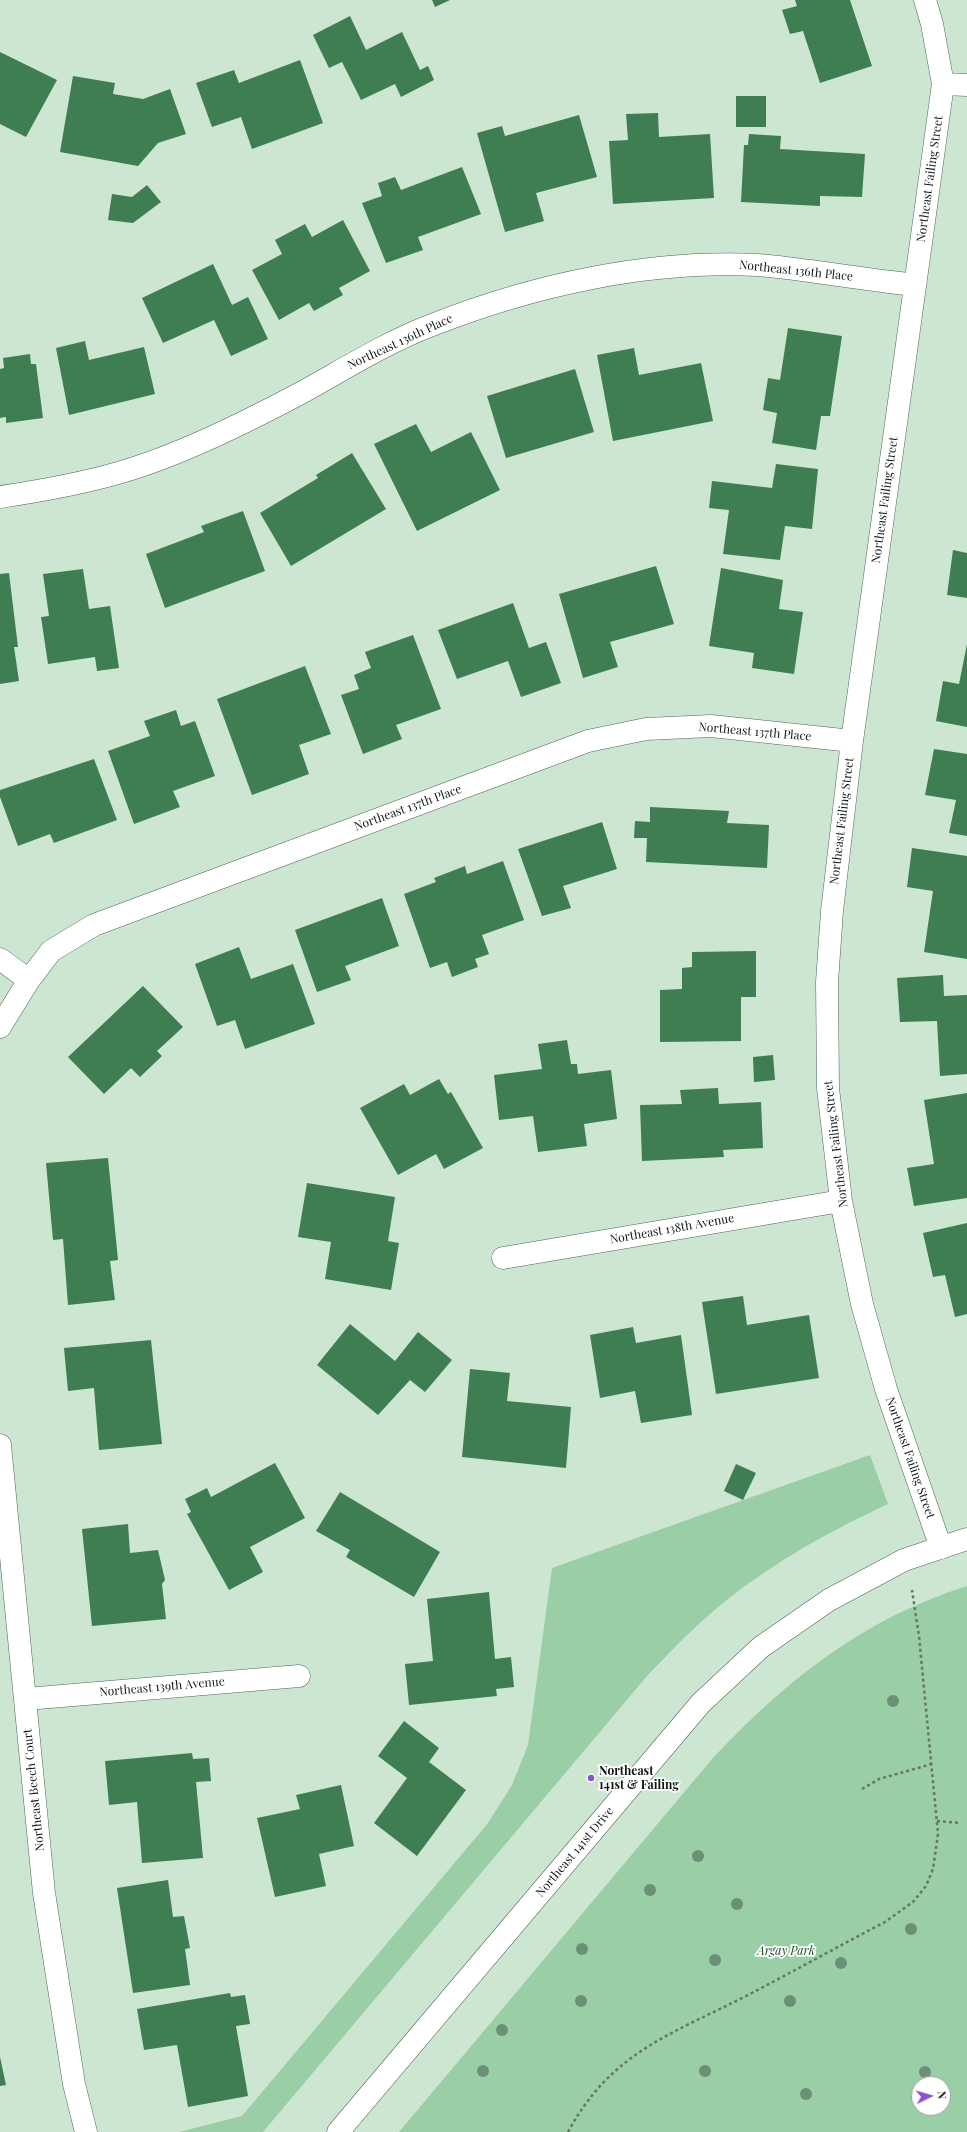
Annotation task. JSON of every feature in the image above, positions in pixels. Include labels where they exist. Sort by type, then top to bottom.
[{"type":"street","name":"Northeast Failing Street","points":[[924,0],[932,24],[943,84],[852,741],[832,911],[827,982],[828,1088],[841,1200],[862,1304],[886,1389],[941,1548]]},
{"type":"street","points":[[943,84],[967,85]]},
{"type":"street","name":"Northeast 136th Place","points":[[0,497],[70,485],[120,473],[154,461],[232,428],[300,393],[354,362],[430,326],[500,300],[580,281],[640,271],[721,264],[759,265],[915,285]]},
{"type":"street","name":"Northeast 137th Place","points":[[29,980],[51,951],[94,925],[588,741],[646,729],[711,726],[852,741]]},
{"type":"street","points":[[0,959],[29,980],[0,1027]]},
{"type":"street","name":"Northeast 138th Avenue","points":[[503,1258],[841,1200]]},
{"type":"street","name":"Northeast Beech Court","points":[[0,1445],[45,1901],[74,2084],[86,2132]]},
{"type":"street","name":"Northeast 141st Drive","points":[[338,2132],[701,1703],[761,1647],[794,1622],[829,1600],[904,1560],[967,1539]]},
{"type":"street","name":"Northeast 139th Avenue","points":[[26,1699],[299,1676]]},
{"type":"path","points":[[568,2132],[587,2100],[598,2087],[641,2050],[885,1922],[913,1902],[926,1886],[933,1869],[938,1834],[915,1598],[904,1560]]},
{"type":"path","points":[[862,1789],[879,1779],[932,1764]]},
{"type":"path","points":[[937,1821],[960,1823]]},
{"type":"green space","points":[[870,1455],[888,1504],[841,1527],[773,1567],[730,1597],[678,1644],[647,1676],[263,2132],[179,2132],[242,2116],[488,1823],[512,1785],[528,1745],[552,1568]]},
{"type":"green space","name":"Argay Park","points":[[967,1586],[967,2132],[399,2132],[712,1759],[768,1703],[798,1678],[828,1655],[860,1634],[929,1600]]},
{"type":"building","points":[[432,0],[450,0],[435,7]]},
{"type":"building","points":[[795,0],[850,0],[872,66],[820,83],[803,31],[790,34],[782,10],[797,6]]},
{"type":"building","points":[[350,16],[366,50],[402,32],[420,70],[428,66],[434,80],[401,97],[395,84],[361,100],[342,62],[329,68],[313,35]]},
{"type":"building","points":[[0,52],[57,80],[26,137],[0,124]]},
{"type":"building","points":[[300,60],[323,123],[252,149],[241,117],[212,127],[196,83],[234,70],[239,83]]},
{"type":"building","points":[[73,76],[115,83],[113,94],[143,99],[170,89],[186,134],[158,143],[138,166],[60,152]]},
{"type":"building","points":[[736,96],[766,96],[766,127],[736,127]]},
{"type":"building","points":[[658,113],[659,137],[710,134],[714,198],[613,204],[609,141],[628,140],[626,114]]},
{"type":"building","points":[[579,115],[597,177],[536,193],[544,221],[505,232],[477,133],[502,126],[505,136]]},
{"type":"building","points":[[749,134],[781,136],[780,149],[865,154],[862,197],[820,196],[820,206],[741,202],[744,145],[748,145]]},
{"type":"building","points":[[462,167],[481,214],[418,237],[423,250],[386,263],[362,203],[382,196],[378,183],[395,177],[401,190]]},
{"type":"building","points":[[147,185],[161,202],[133,223],[108,220],[112,194],[132,197]]},
{"type":"building","points":[[343,220],[370,271],[339,288],[343,295],[314,311],[309,303],[279,320],[252,270],[282,254],[275,240],[305,224],[312,237]]},
{"type":"building","points":[[213,264],[232,305],[248,297],[268,339],[231,356],[214,320],[163,343],[142,298]]},
{"type":"building","points":[[788,328],[842,336],[830,416],[821,416],[816,450],[772,443],[777,413],[763,410],[768,378],[780,380]]},
{"type":"building","points":[[85,341],[89,360],[144,347],[155,394],[69,415],[56,348]]},
{"type":"building","points":[[634,348],[639,375],[701,363],[713,421],[613,441],[597,355]]},
{"type":"building","points":[[30,354],[31,364],[36,364],[43,418],[6,423],[6,417],[0,418],[0,369],[4,368],[3,358]]},
{"type":"building","points":[[575,369],[594,432],[506,458],[487,396]]},
{"type":"building","points":[[416,424],[431,452],[471,432],[500,490],[417,531],[374,444]]},
{"type":"building","points":[[352,453],[386,509],[291,566],[260,513],[318,478],[316,475]]},
{"type":"building","points":[[776,464],[818,469],[812,529],[785,526],[780,560],[723,554],[729,510],[709,508],[712,481],[772,488]]},
{"type":"building","points":[[243,511],[265,571],[165,608],[146,554],[204,532],[201,526]]},
{"type":"building","points":[[953,550],[967,553],[967,598],[947,595]]},
{"type":"building","points":[[656,566],[674,624],[610,642],[618,667],[583,678],[559,594]]},
{"type":"building","points":[[721,568],[783,580],[779,609],[803,612],[794,674],[752,668],[754,653],[709,646]]},
{"type":"building","points":[[83,569],[89,609],[110,606],[119,668],[97,671],[95,657],[48,664],[41,617],[49,616],[43,574]]},
{"type":"building","points":[[9,573],[18,647],[14,647],[19,681],[0,684],[0,574]]},
{"type":"building","points":[[513,603],[529,648],[546,642],[561,683],[521,697],[508,661],[457,679],[438,630]]},
{"type":"building","points":[[413,635],[441,709],[396,725],[402,739],[363,754],[341,695],[359,689],[354,675],[371,668],[365,652]]},
{"type":"building","points":[[967,644],[967,727],[936,721],[943,681],[959,684]]},
{"type":"building","points":[[305,666],[331,734],[299,745],[309,774],[252,795],[217,699]]},
{"type":"building","points":[[176,710],[181,726],[195,721],[215,776],[173,791],[180,807],[134,824],[108,751],[150,736],[144,721]]},
{"type":"building","points":[[934,749],[967,754],[967,836],[949,833],[956,800],[925,795]]},
{"type":"building","points":[[94,759],[117,820],[54,843],[50,834],[18,846],[0,797],[0,790]]},
{"type":"building","points":[[650,807],[729,811],[727,823],[769,825],[767,868],[646,862],[647,838],[634,838],[635,821],[650,822]]},
{"type":"building","points":[[602,822],[617,869],[563,886],[571,908],[542,916],[518,849]]},
{"type":"building","points":[[912,848],[967,856],[967,959],[924,952],[933,891],[907,887]]},
{"type":"building","points":[[503,861],[524,920],[482,935],[489,954],[475,959],[478,967],[452,977],[447,962],[430,968],[404,894],[436,882],[434,878],[465,866],[467,874]]},
{"type":"building","points":[[382,898],[399,946],[345,966],[351,980],[317,992],[295,930]]},
{"type":"building","points":[[239,947],[251,979],[293,964],[315,1024],[245,1049],[235,1020],[217,1026],[195,964]]},
{"type":"building","points":[[756,951],[756,997],[741,997],[741,1041],[660,1042],[660,990],[682,989],[682,968],[692,967],[692,952]]},
{"type":"building","points":[[943,975],[944,996],[967,995],[967,1074],[940,1076],[937,1021],[900,1022],[897,978]]},
{"type":"building","points":[[143,986],[183,1027],[157,1051],[162,1056],[140,1077],[131,1068],[104,1094],[68,1057]]},
{"type":"building","points":[[567,1040],[571,1064],[577,1064],[578,1074],[611,1070],[617,1119],[584,1124],[587,1146],[538,1152],[533,1116],[499,1120],[494,1075],[542,1069],[538,1044]]},
{"type":"building","points":[[773,1055],[775,1080],[754,1082],[753,1057]]},
{"type":"building","points":[[439,1079],[448,1094],[451,1092],[483,1148],[444,1169],[436,1154],[398,1175],[360,1108],[404,1084],[410,1095]]},
{"type":"building","points":[[718,1088],[719,1104],[761,1102],[763,1148],[723,1150],[724,1157],[642,1161],[640,1105],[682,1104],[680,1090]]},
{"type":"building","points":[[967,1093],[967,1198],[914,1206],[907,1168],[934,1164],[924,1100]]},
{"type":"building","points":[[108,1158],[118,1260],[110,1261],[115,1300],[68,1305],[63,1239],[53,1240],[46,1163]]},
{"type":"building","points":[[307,1183],[395,1197],[388,1241],[399,1243],[391,1290],[325,1279],[331,1242],[298,1237]]},
{"type":"building","points":[[967,1223],[967,1314],[955,1317],[945,1275],[933,1277],[923,1233]]},
{"type":"building","points":[[743,1296],[747,1325],[809,1315],[819,1378],[716,1394],[702,1302]]},
{"type":"building","points":[[350,1324],[395,1361],[418,1332],[452,1360],[425,1392],[410,1380],[378,1415],[317,1365]]},
{"type":"building","points":[[633,1327],[636,1343],[681,1335],[692,1415],[641,1423],[635,1391],[600,1398],[590,1335]]},
{"type":"building","points":[[151,1340],[162,1444],[99,1450],[94,1388],[68,1391],[64,1348]]},
{"type":"building","points":[[470,1369],[510,1373],[507,1401],[571,1407],[566,1468],[462,1457]]},
{"type":"building","points":[[275,1463],[305,1518],[250,1547],[263,1572],[229,1590],[187,1514],[191,1512],[185,1499],[207,1488],[211,1497]]},
{"type":"building","points":[[736,1464],[756,1473],[743,1500],[724,1491]]},
{"type":"building","points":[[340,1492],[440,1552],[414,1597],[346,1557],[350,1550],[316,1531]]},
{"type":"building","points":[[128,1524],[130,1553],[158,1550],[165,1580],[162,1584],[166,1619],[92,1626],[82,1529]]},
{"type":"building","points":[[489,1592],[495,1659],[511,1657],[514,1687],[496,1689],[497,1696],[409,1705],[405,1664],[433,1661],[427,1599]]},
{"type":"building","points":[[404,1721],[439,1748],[429,1762],[466,1790],[417,1856],[374,1823],[407,1778],[378,1756]]},
{"type":"building","points":[[192,1753],[193,1759],[209,1758],[211,1781],[196,1782],[203,1858],[142,1863],[137,1802],[109,1805],[105,1761]]},
{"type":"building","points":[[341,1785],[354,1846],[319,1854],[326,1886],[275,1897],[257,1818],[300,1809],[296,1795]]},
{"type":"building","points":[[168,1880],[173,1917],[184,1916],[190,1948],[185,1949],[190,1985],[133,1993],[117,1888]]},
{"type":"building","points":[[230,1993],[231,1997],[245,1995],[250,2024],[236,2026],[248,2096],[188,2107],[177,2045],[144,2050],[137,2009]]},
{"type":"building","points":[[0,2057],[6,2085],[0,2086]]},
{"type":"place","name":"Northeast 141st & Failing","points":[[591,1778]]}]
